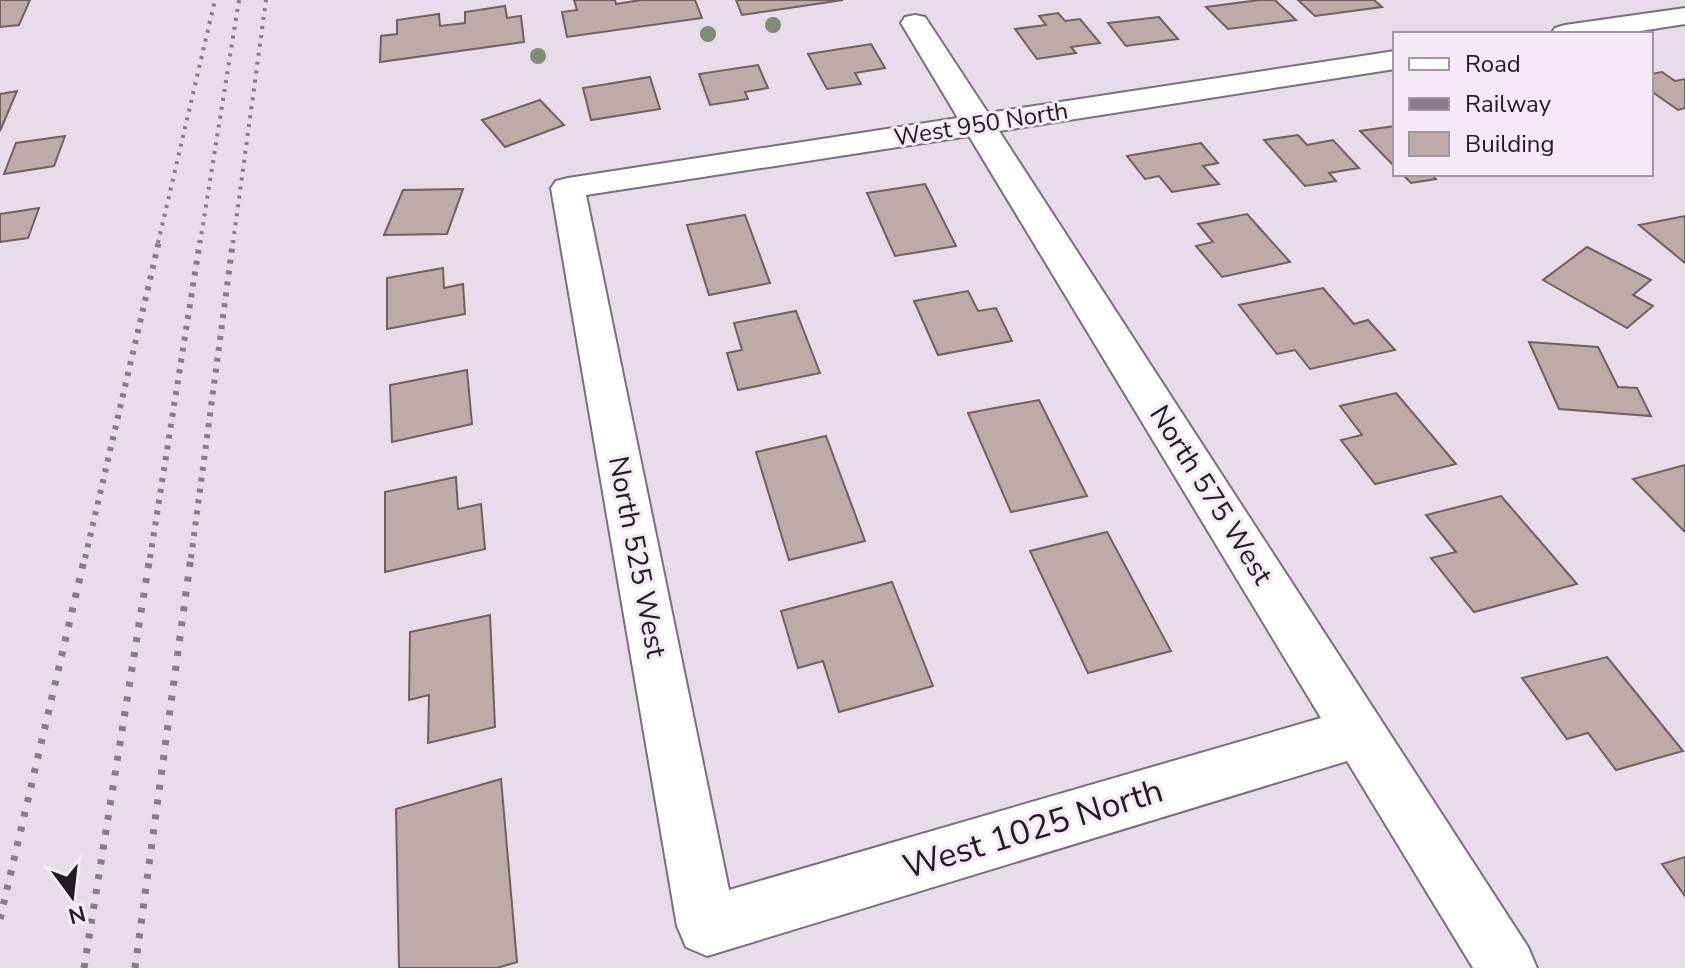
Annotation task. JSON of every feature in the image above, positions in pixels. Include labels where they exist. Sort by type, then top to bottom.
[{"type":"street","points":[[1578,32],[1685,16]]},
{"type":"street","name":"North 575 West","points":[[915,23],[1507,968]]},
{"type":"street","name":"West 950 North","points":[[568,188],[1393,60]]},
{"type":"street","name":"North 525 West","points":[[568,188],[707,926]]},
{"type":"street","name":"West 1025 North","points":[[707,926],[1360,732]]},
{"type":"building","points":[[0,0],[30,0],[19,25],[0,27]]},
{"type":"building","points":[[574,0],[615,0],[616,4],[641,0],[695,0],[702,18],[567,37],[562,12],[577,10]]},
{"type":"building","points":[[736,0],[843,0],[742,15]]},
{"type":"building","points":[[1275,0],[1296,20],[1228,29],[1206,7]]},
{"type":"building","points":[[1298,0],[1374,0],[1382,7],[1315,16]]},
{"type":"building","points":[[505,6],[507,18],[521,16],[524,42],[380,62],[381,36],[397,34],[397,20],[439,14],[440,26],[465,23],[465,12]]},
{"type":"building","points":[[1058,13],[1065,21],[1080,19],[1100,43],[1071,47],[1076,53],[1037,59],[1015,29],[1046,25],[1039,16]]},
{"type":"building","points":[[1159,17],[1178,39],[1126,46],[1108,23]]},
{"type":"building","points":[[871,44],[885,68],[855,73],[861,84],[827,89],[808,54]]},
{"type":"building","points":[[758,65],[768,88],[745,92],[748,99],[710,105],[699,74]]},
{"type":"building","points":[[1662,72],[1675,81],[1685,79],[1685,108],[1678,110],[1653,92],[1653,74]]},
{"type":"building","points":[[650,77],[660,109],[591,120],[583,88]]},
{"type":"building","points":[[17,91],[0,131],[0,94]]},
{"type":"building","points":[[540,100],[564,125],[505,147],[482,120]]},
{"type":"building","points":[[1393,126],[1393,165],[1360,131]]},
{"type":"building","points":[[1298,135],[1307,145],[1333,140],[1359,168],[1329,173],[1336,181],[1305,186],[1264,140]]},
{"type":"building","points":[[65,136],[54,166],[4,174],[16,143]]},
{"type":"building","points":[[1201,143],[1218,163],[1203,166],[1219,184],[1172,192],[1159,176],[1145,179],[1127,156]]},
{"type":"building","points":[[1404,176],[1433,176],[1436,179],[1411,183]]},
{"type":"building","points":[[925,184],[956,246],[895,256],[867,193]]},
{"type":"building","points":[[463,189],[447,234],[384,235],[403,190]]},
{"type":"building","points":[[39,208],[28,238],[0,242],[0,214]]},
{"type":"building","points":[[1247,214],[1290,262],[1222,277],[1196,246],[1213,242],[1198,224]]},
{"type":"building","points":[[745,215],[770,283],[709,295],[687,225]]},
{"type":"building","points":[[1685,216],[1685,263],[1639,225]]},
{"type":"building","points":[[1587,247],[1651,280],[1633,295],[1653,306],[1627,328],[1543,280]]},
{"type":"building","points":[[443,268],[444,288],[463,284],[465,314],[387,329],[387,278]]},
{"type":"building","points":[[1323,288],[1354,324],[1368,320],[1395,350],[1310,369],[1295,350],[1277,354],[1239,305]]},
{"type":"building","points":[[968,291],[978,311],[996,308],[1012,341],[938,355],[914,301]]},
{"type":"building","points":[[796,311],[820,373],[738,390],[727,353],[742,350],[734,323]]},
{"type":"building","points":[[1529,342],[1598,347],[1618,387],[1637,388],[1651,416],[1559,409]]},
{"type":"building","points":[[467,370],[472,424],[392,442],[390,385]]},
{"type":"building","points":[[1396,393],[1456,464],[1375,484],[1341,440],[1362,435],[1340,406]]},
{"type":"building","points":[[1039,400],[1087,496],[1011,512],[968,413]]},
{"type":"building","points":[[826,436],[865,541],[789,560],[756,452]]},
{"type":"building","points":[[1685,465],[1685,532],[1633,479]]},
{"type":"building","points":[[456,477],[458,509],[481,504],[485,549],[385,572],[385,492]]},
{"type":"building","points":[[1501,496],[1577,584],[1474,612],[1431,558],[1456,552],[1426,515]]},
{"type":"building","points":[[1107,532],[1171,651],[1088,673],[1030,551]]},
{"type":"building","points":[[892,582],[933,686],[839,712],[823,661],[798,668],[781,611]]},
{"type":"building","points":[[490,615],[495,727],[428,743],[429,695],[409,700],[410,632]]},
{"type":"building","points":[[1607,657],[1683,751],[1616,770],[1588,733],[1567,739],[1522,678]]},
{"type":"building","points":[[501,779],[517,962],[497,968],[399,968],[396,809]]},
{"type":"building","points":[[1685,857],[1685,896],[1662,864]]},
{"type":"railway","points":[[158,243],[215,0]]},
{"type":"railway","points":[[200,243],[239,0]]},
{"type":"railway","points":[[233,243],[266,0]]},
{"type":"railway","points":[[85,558],[159,241]]},
{"type":"railway","points":[[150,558],[200,241]]},
{"type":"railway","points":[[191,558],[233,241]]},
{"type":"railway","points":[[0,919],[85,556]]},
{"type":"railway","points":[[84,968],[150,556]]},
{"type":"railway","points":[[135,968],[191,556]]}]
